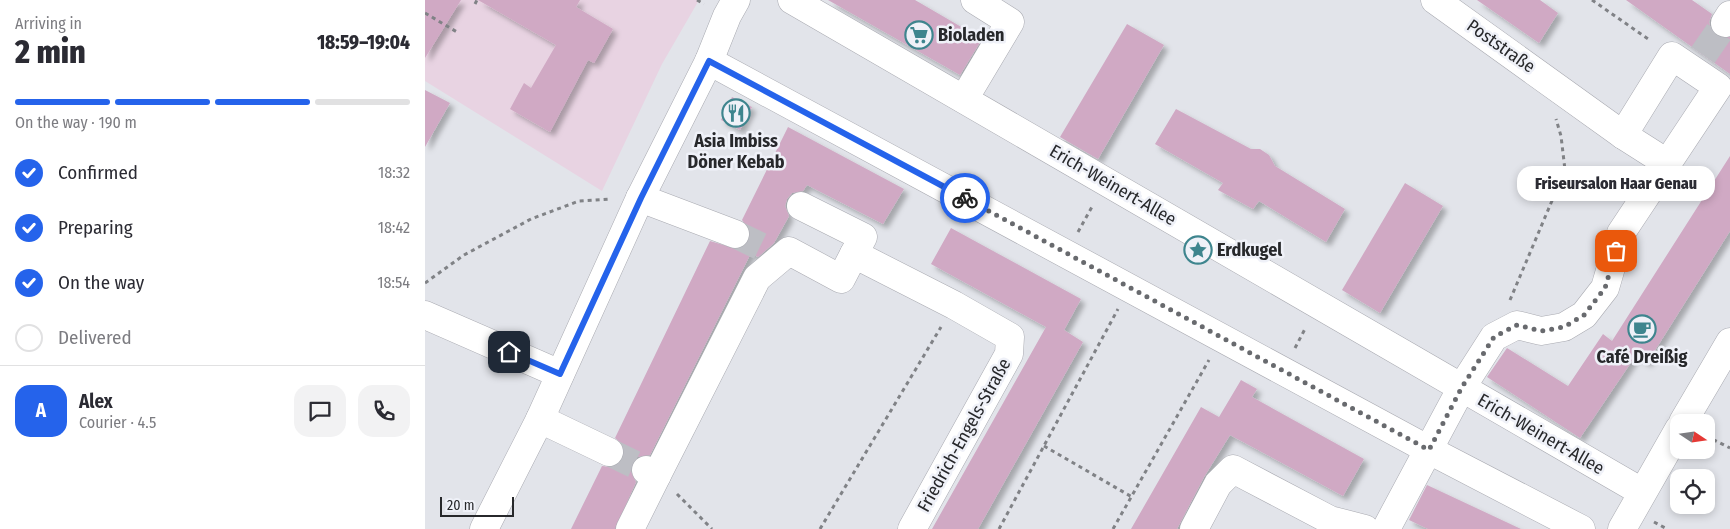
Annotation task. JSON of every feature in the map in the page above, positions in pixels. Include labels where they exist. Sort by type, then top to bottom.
[{"type":"street","points":[[483,529],[540,419],[641,198],[709,61],[727,16],[736,0]]},
{"type":"street","name":"Erich-Weinert-Allee","points":[[792,0],[1641,492]]},
{"type":"street","points":[[964,99],[1010,22],[975,0]]},
{"type":"street","name":"Poststraße","points":[[1435,0],[1623,135],[1667,163]]},
{"type":"street","points":[[1387,529],[1462,387],[1494,337],[1517,325],[1541,331],[1564,327],[1584,315],[1605,288],[1621,233],[1718,87],[1689,60],[1623,135]]},
{"type":"street","points":[[709,61],[1429,450],[1581,529]]},
{"type":"street","points":[[641,198],[735,234]]},
{"type":"street","points":[[631,529],[651,472],[757,278],[776,254],[789,251],[841,279],[863,237],[801,206]]},
{"type":"street","name":"Friedrich-Engels-Straße","points":[[854,254],[1010,336],[1009,354],[912,529]]},
{"type":"street","points":[[425,315],[560,374]]},
{"type":"street","points":[[1688,414],[1730,342]]},
{"type":"street","points":[[540,419],[609,452]]},
{"type":"street","points":[[1630,526],[1641,492],[1670,444]]},
{"type":"street","points":[[1194,529],[1218,484],[1233,470],[1330,520],[1365,529]]},
{"type":"path","points":[[1592,0],[1689,60]]},
{"type":"path","points":[[425,13],[457,32]]},
{"type":"path","points":[[1509,301],[1565,170],[1561,136],[1542,75]]},
{"type":"path","points":[[1067,253],[1106,181]]},
{"type":"path","points":[[425,283],[464,255],[531,219],[579,201],[641,198]]},
{"type":"path","points":[[999,529],[1130,287]]},
{"type":"path","points":[[820,529],[954,305]]},
{"type":"path","points":[[1283,370],[1318,305]]},
{"type":"path","points":[[1113,529],[1133,497],[1221,338]]},
{"type":"path","points":[[1715,440],[1730,448]]},
{"type":"path","points":[[1044,446],[1133,497]]},
{"type":"path","points":[[651,472],[712,529]]},
{"type":"shaded area","points":[[425,0],[699,0],[662,64],[602,191],[425,81]]},
{"type":"building","points":[[425,0],[461,0],[425,58]]},
{"type":"building","points":[[478,0],[580,0],[576,7],[613,29],[594,63],[588,60],[550,132],[510,109],[524,83],[531,88],[556,45]]},
{"type":"building","points":[[828,0],[915,0],[982,39],[960,75]]},
{"type":"building","points":[[1477,0],[1540,0],[1558,13],[1539,43]]},
{"type":"building","points":[[1626,0],[1692,0],[1712,14],[1709,22],[1711,31],[1717,36],[1730,37],[1730,74]]},
{"type":"building","points":[[1127,24],[1164,45],[1098,159],[1060,137]]},
{"type":"building","points":[[425,90],[450,103],[425,147]]},
{"type":"building","name":"Asia Imbiss Döner Kebab","points":[[732,97],[752,107],[740,130],[721,120]]},
{"type":"building","points":[[1176,109],[1251,149],[1260,149],[1269,155],[1275,166],[1345,209],[1326,242],[1259,201],[1253,209],[1218,190],[1223,183],[1155,144]]},
{"type":"building","points":[[788,127],[904,189],[883,224],[807,185],[803,191],[792,193],[787,199],[785,206],[789,216],[774,243],[758,257],[751,253],[650,455],[637,457],[632,463],[631,472],[636,482],[615,529],[571,529],[602,466],[611,467],[618,465],[623,458],[625,451],[622,444],[615,438],[710,241],[737,249],[744,246],[749,240],[750,231],[742,220]]},
{"type":"building","points":[[1730,156],[1730,231],[1647,363],[1636,355],[1580,438],[1487,377],[1507,348],[1568,386],[1603,334],[1612,341]]},
{"type":"building","points":[[1405,183],[1443,206],[1380,313],[1342,290]]},
{"type":"building","points":[[951,228],[1081,299],[1064,330],[1083,342],[978,529],[932,529],[1046,327],[931,264]]},
{"type":"building","points":[[1241,380],[1257,389],[1252,397],[1364,459],[1343,496],[1230,435],[1204,477],[1177,529],[1131,529],[1201,407],[1219,417]]},
{"type":"building","points":[[1427,485],[1521,529],[1428,529],[1409,520]]},
{"type":"tunnel","points":[[1703,55],[1725,23]]},
{"type":"tunnel","points":[[735,234],[770,251]]},
{"type":"tunnel","points":[[609,452],[646,470]]},
{"type":"way so far","points":[[965,198],[1429,450],[1462,387],[1494,337],[1517,325],[1541,331],[1564,327],[1584,315],[1605,288],[1616,251]]},
{"type":"place","name":"Bioladen","points":[[919,35]]},
{"type":"place","name":"Asia Imbiss Döner Kebab","points":[[736,113]]},
{"type":"place","name":"Erdkugel","points":[[1198,250]]},
{"type":"place","name":"Friseursalon Haar Genau","points":[[1616,251]]},
{"type":"place","name":"Café Dreißig","points":[[1642,329]]},
{"type":"route","points":[[509,352],[560,374],[641,198],[709,61],[965,198]]}]
